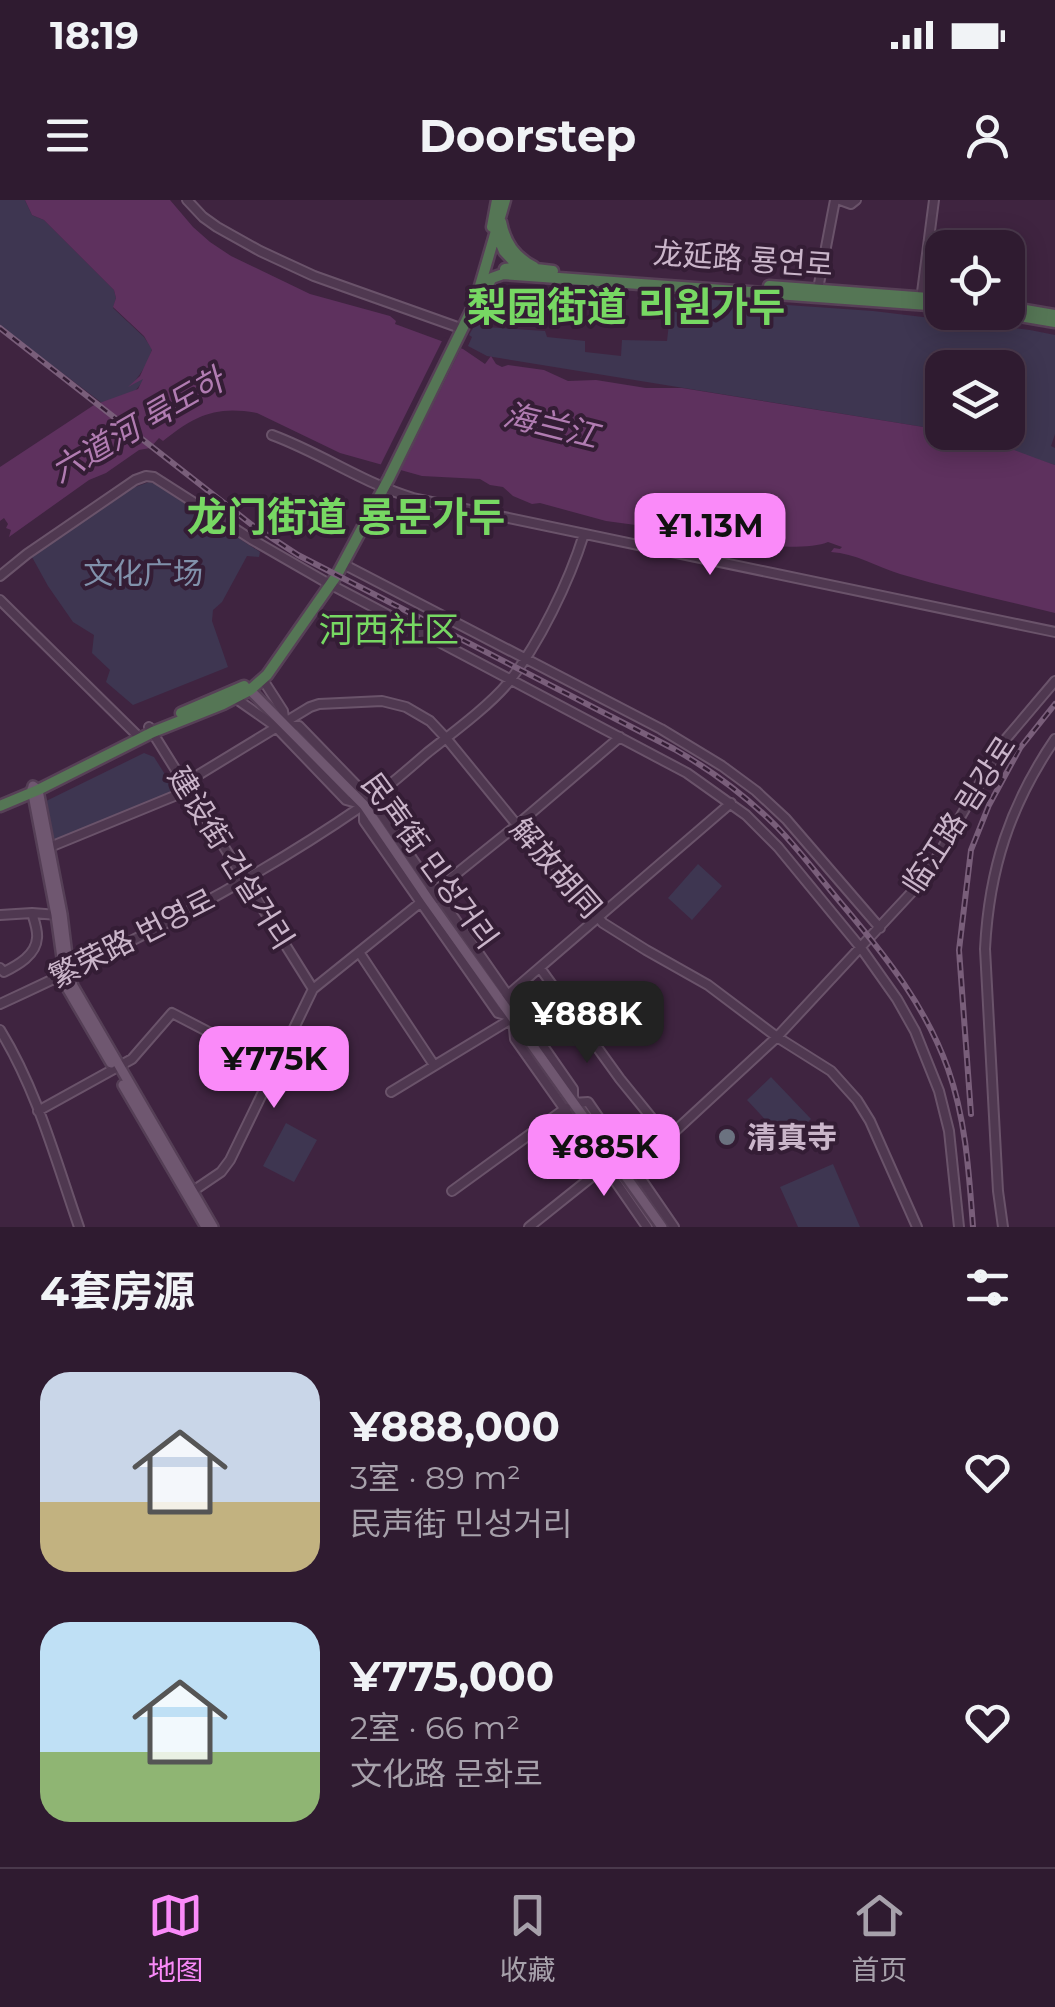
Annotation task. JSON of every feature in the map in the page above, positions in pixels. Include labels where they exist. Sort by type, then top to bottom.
[{"type":"highway","points":[[497,200],[502,229],[512,249],[539,272]]},
{"type":"highway","points":[[151,730],[235,698],[248,688],[343,564],[476,303],[488,244],[505,200]]},
{"type":"highway","name":"龙延路 룡연로","points":[[498,215],[496,234],[504,250],[519,267],[539,272],[921,300]]},
{"type":"highway","points":[[459,331],[496,234]]},
{"type":"highway","points":[[480,279],[495,270],[519,267]]},
{"type":"highway","name":"龙延路 룡연로","points":[[476,303],[495,276],[539,272],[818,289],[925,300]]},
{"type":"highway","points":[[1025,311],[1055,319]]},
{"type":"highway","points":[[1025,315],[1055,319]]},
{"type":"highway","points":[[0,802],[263,680],[327,582],[383,482]]},
{"type":"main road","name":"民声街 민성거리","points":[[248,688],[281,726],[364,805],[424,901],[505,998],[513,1018],[569,1106],[614,1159],[630,1171],[662,1227]]},
{"type":"main road","points":[[34,789],[50,847],[66,974],[209,1227]]},
{"type":"main road","points":[[34,789],[59,915]]},
{"type":"street","points":[[187,200],[217,227],[260,251],[314,276],[459,331]]},
{"type":"street","points":[[818,289],[838,200],[851,204],[856,200]]},
{"type":"street","points":[[921,300],[934,200]]},
{"type":"street","points":[[272,434],[429,502],[1055,632]]},
{"type":"street","points":[[0,576],[119,490],[146,476],[327,582],[687,773],[732,804],[778,847],[862,948],[906,1015],[923,1050],[949,1130],[959,1227]]},
{"type":"street","name":"繁荣路 번영로","points":[[0,1004],[66,974],[245,880],[364,805],[510,680],[564,586],[584,534]]},
{"type":"street","points":[[343,564],[683,740],[740,778],[801,834],[880,928]]},
{"type":"street","points":[[0,600],[138,736]]},
{"type":"street","points":[[235,698],[281,726],[283,711],[263,680]]},
{"type":"street","name":"临江路 림강로","points":[[630,1171],[777,1037],[880,928],[928,871],[1005,740],[1055,681]]},
{"type":"street","name":"解放胡同","points":[[50,847],[187,786],[310,707],[382,701],[421,714],[446,738],[598,918],[708,985],[777,1037],[831,1071],[856,1100],[878,1136],[918,1227]]},
{"type":"street","name":"建设街 건설거리","points":[[151,730],[312,989]]},
{"type":"street","points":[[190,1193],[226,1167],[312,989],[620,737]]},
{"type":"street","points":[[1003,1227],[998,1192],[986,922],[1004,837],[1027,784],[1055,739]]},
{"type":"street","points":[[569,1106],[573,1089],[505,998],[732,804]]},
{"type":"street","points":[[424,901],[498,1013],[513,1018]]},
{"type":"street","points":[[0,968],[4,972],[24,962],[34,947],[38,940],[32,913]]},
{"type":"street","points":[[0,914],[59,915]]},
{"type":"street","points":[[359,952],[434,1065]]},
{"type":"street","points":[[540,968],[668,1138]]},
{"type":"street","points":[[38,1111],[132,1058],[172,1013],[274,1066]]},
{"type":"street","points":[[391,1092],[513,1018]]},
{"type":"street","points":[[0,1030],[38,1111],[79,1227]]},
{"type":"street","points":[[452,1191],[569,1106],[588,1102],[630,1171]]},
{"type":"street","points":[[529,1227],[614,1159]]},
{"type":"street","points":[[614,1159],[611,1175],[647,1227]]},
{"type":"street","points":[[653,1206],[674,1227]]},
{"type":"green space","points":[[0,200],[25,200],[32,215],[44,220],[114,290],[113,308],[152,349],[133,384],[144,380],[135,391],[102,403],[0,326]]},
{"type":"green space","points":[[672,297],[925,317],[925,330],[1025,329],[1055,335],[1055,434],[1051,446],[1055,448],[1055,465],[1008,450],[1025,450],[1025,350],[925,350],[925,427],[487,356],[468,346],[476,323],[545,331],[547,337],[585,341],[585,352],[621,356],[622,340],[667,341]]},
{"type":"green space","name":"文化广场","points":[[149,482],[260,552],[259,557],[247,556],[222,602],[213,610],[212,621],[228,667],[133,705],[106,682],[110,670],[92,653],[94,635],[73,622],[32,557],[127,490]]},
{"type":"green space","points":[[144,753],[154,757],[176,792],[51,843],[40,804]]},
{"type":"green space","points":[[698,864],[722,886],[692,920],[668,898]]},
{"type":"green space","points":[[771,1077],[811,1119],[786,1142],[747,1100]]},
{"type":"green space","points":[[286,1123],[317,1140],[294,1182],[263,1166]]},
{"type":"green space","points":[[833,1164],[860,1227],[798,1227],[780,1187]]},
{"type":"water","points":[[25,200],[170,200],[193,227],[231,256],[310,294],[390,316],[395,324],[463,349],[485,364],[491,356],[502,367],[544,370],[568,381],[682,388],[925,427],[925,450],[1013,450],[1055,465],[1055,613],[900,574],[831,552],[842,547],[828,542],[802,547],[745,544],[701,533],[693,537],[680,531],[606,521],[532,504],[480,479],[422,476],[340,453],[257,413],[229,410],[206,415],[163,441],[159,438],[150,448],[139,450],[89,480],[9,537],[8,524],[4,518],[0,521],[0,467],[94,405],[138,389],[143,379],[128,387],[140,376],[152,350],[144,336],[113,307],[114,290],[44,220],[32,215]]},
{"type":"pier","points":[[444,337],[463,344],[398,475],[378,470]]},
{"type":"railway","points":[[0,328],[252,525],[298,555],[674,749],[728,785],[765,816],[876,946],[929,1025],[959,1108],[973,1227]]},
{"type":"railway","points":[[971,1114],[959,950],[971,850],[989,805],[1020,748],[1055,704]]},
{"type":"place","name":"清真寺","points":[[727,1137]]},
{"type":"district","name":"梨园街道 리원가두","points":[[626,306]]},
{"type":"district","name":"龙门街道 룡문가두","points":[[346,516]]},
{"type":"district","name":"河西社区","points":[[389,629]]},
{"type":"water label","name":"六道河 륙도하","points":[[137,425]]},
{"type":"water label","name":"海兰江","points":[[551,425]]}]
